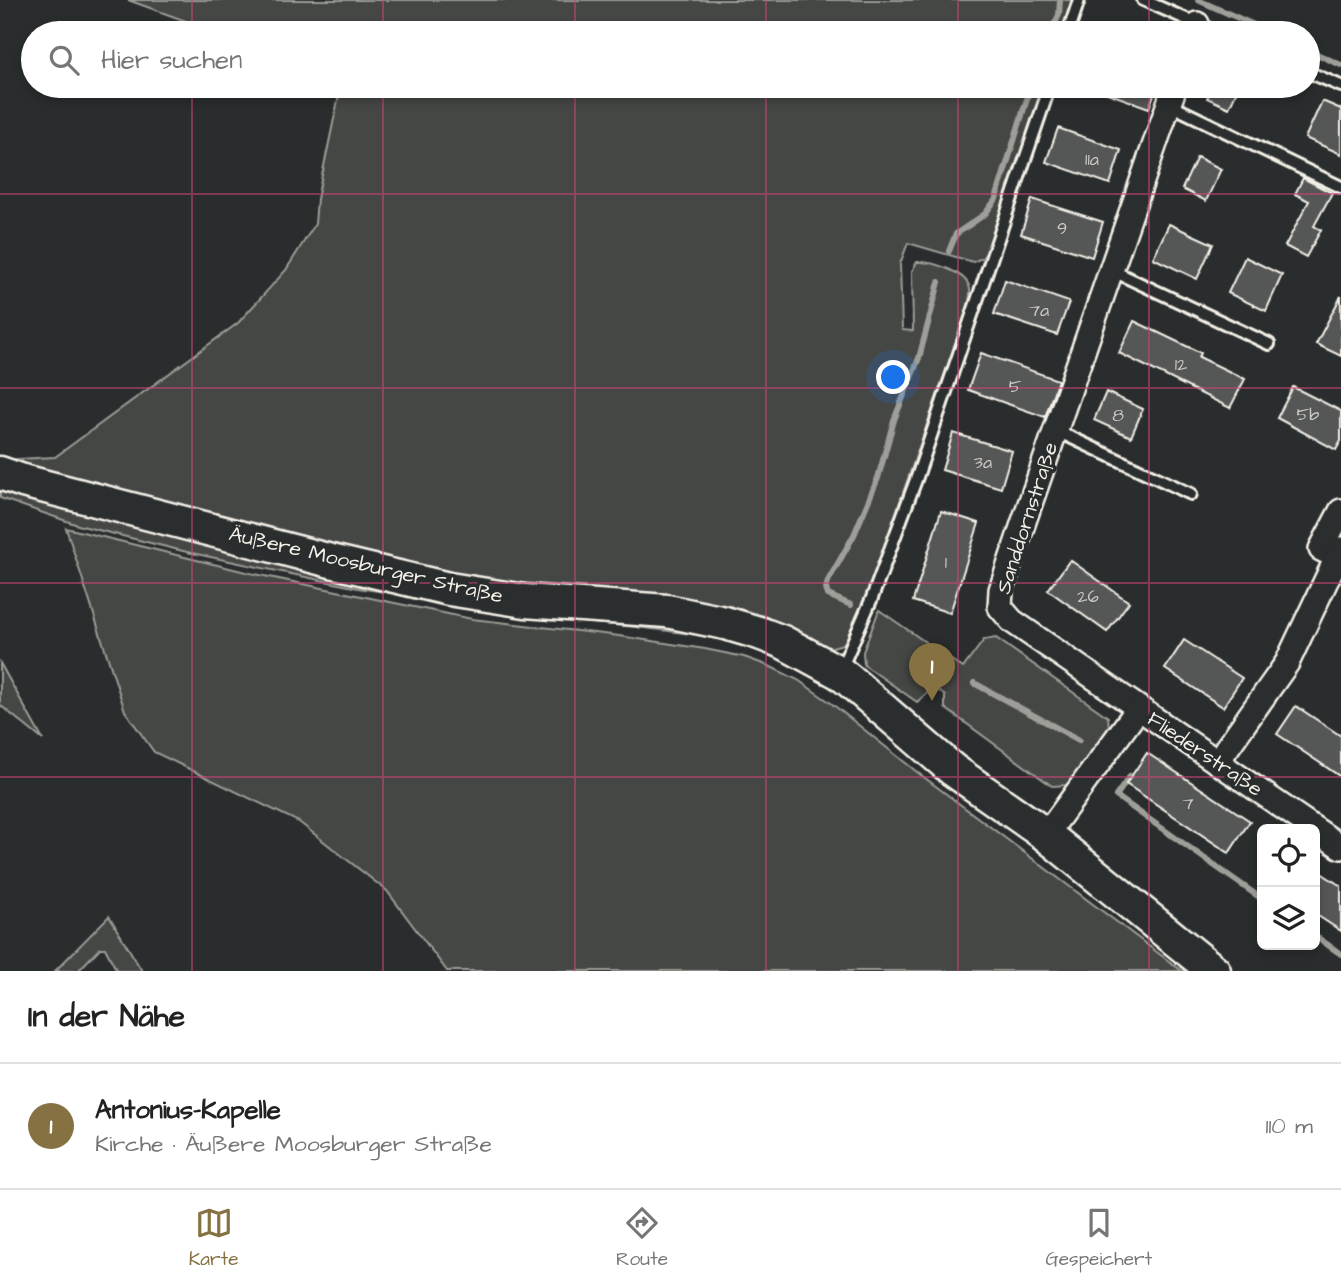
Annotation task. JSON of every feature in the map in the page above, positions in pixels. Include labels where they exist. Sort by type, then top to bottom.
[{"type":"street","name":"Sanddornstraße","points":[[1000,607],[1002,590],[1023,524],[1170,98]]},
{"type":"street","name":"Äußere Moosburger Straße","points":[[0,473],[331,561],[449,589],[525,601],[667,611],[702,617],[783,642],[845,677],[953,770],[1046,835],[1213,971]]},
{"type":"street","points":[[1217,762],[1287,663],[1337,565],[1321,549],[1341,511]]},
{"type":"street","name":"Fliederstraße","points":[[1000,607],[1012,621],[1341,847]]},
{"type":"street","name":"Fliederstraße","points":[[1046,835],[1138,709]]},
{"type":"lane","points":[[1072,21],[1079,0]]},
{"type":"lane","points":[[1143,0],[1185,21]]},
{"type":"lane","points":[[1320,77],[1341,86]]},
{"type":"lane","points":[[845,677],[918,477],[1047,98]]},
{"type":"lane","name":"Sanddornstraße","points":[[1177,98],[1341,187]]},
{"type":"lane","points":[[1111,270],[1269,344]]},
{"type":"lane","name":"Sanddornstraße","points":[[1055,430],[1191,494]]},
{"type":"shaded area","points":[[128,0],[1076,0],[1069,21],[186,21]]},
{"type":"shaded area","points":[[338,98],[1042,98],[989,249],[982,258],[973,262],[908,243],[900,264],[902,330],[913,331],[912,271],[917,262],[940,266],[957,273],[968,284],[970,296],[855,630],[843,644],[825,649],[768,618],[673,597],[527,590],[454,577],[0,460],[55,457],[238,323],[286,270],[315,224],[317,199]]},
{"type":"shaded area","points":[[0,483],[518,612],[358,588],[187,552],[78,525],[0,498]]},
{"type":"shaded area","points":[[66,528],[250,573],[472,619],[705,649],[744,657],[769,666],[798,680],[831,703],[917,772],[1182,971],[447,971],[387,891],[299,822],[154,752],[125,711]]},
{"type":"shaded area","points":[[879,610],[963,668],[984,640],[996,638],[1108,717],[1109,729],[1067,785],[1052,786],[945,708],[945,696],[934,687],[917,702],[864,665],[863,652]]},
{"type":"shaded area","points":[[557,615],[707,628],[765,644],[812,667],[832,681],[870,710],[943,774],[929,766],[828,683],[803,667],[775,655],[683,633],[557,620]]},
{"type":"shaded area","points":[[0,663],[43,740],[0,705]]},
{"type":"shaded area","points":[[109,916],[142,971],[117,971],[105,948],[100,948],[78,971],[55,971]]},
{"type":"building","points":[[1121,98],[1153,98],[1149,108]]},
{"type":"building","points":[[1207,98],[1234,98],[1229,108]]},
{"type":"building","points":[[1322,101],[1341,109],[1341,154],[1305,138]]},
{"type":"building","points":[[1058,128],[1121,150],[1110,184],[1046,162]]},
{"type":"building","points":[[1197,157],[1221,169],[1206,201],[1182,189]]},
{"type":"building","points":[[1303,178],[1332,193],[1314,226],[1321,230],[1306,257],[1285,246],[1309,201],[1295,194]]},
{"type":"building","points":[[1032,199],[1103,222],[1092,257],[1021,234]]},
{"type":"building","points":[[1169,224],[1213,244],[1197,279],[1153,258]]},
{"type":"building","points":[[1245,257],[1282,275],[1266,311],[1228,293]]},
{"type":"building","points":[[1005,280],[1069,302],[1057,335],[994,314]]},
{"type":"building","points":[[1341,296],[1341,356],[1316,344]]},
{"type":"building","points":[[1134,321],[1201,353],[1199,357],[1245,379],[1230,408],[1119,353]]},
{"type":"building","points":[[981,353],[1058,380],[1045,417],[968,390]]},
{"type":"building","points":[[1293,387],[1341,411],[1341,441],[1336,450],[1277,418]]},
{"type":"building","points":[[1106,392],[1143,409],[1131,437],[1094,420]]},
{"type":"building","points":[[953,433],[1012,451],[1001,488],[942,470]]},
{"type":"building","points":[[941,511],[979,523],[950,613],[913,601]]},
{"type":"building","points":[[1070,560],[1129,602],[1107,632],[1048,590]]},
{"type":"building","points":[[1184,640],[1242,678],[1223,707],[1165,669]]},
{"type":"building","points":[[1296,706],[1341,736],[1341,777],[1277,734]]},
{"type":"building","points":[[1147,753],[1250,821],[1229,853],[1126,784]]},
{"type":"building","points":[[1320,872],[1341,886],[1341,931],[1320,917]]},
{"type":"waterway","points":[[1056,21],[1060,0]]},
{"type":"waterway","points":[[1198,0],[1245,21]]},
{"type":"waterway","points":[[1320,55],[1341,65]]},
{"type":"waterway","points":[[949,251],[956,234],[985,214],[996,199],[1027,98]]},
{"type":"waterway","points":[[851,605],[828,595],[828,581],[854,535],[878,478],[894,420],[919,358],[939,282]]},
{"type":"waterway","points":[[974,683],[1079,740]]},
{"type":"waterway","points":[[1130,776],[1116,796],[1257,895]]},
{"type":"waterway","points":[[1320,939],[1341,954]]},
{"type":"place","name":"Antonius-Kapelle","points":[[932,701]]}]
